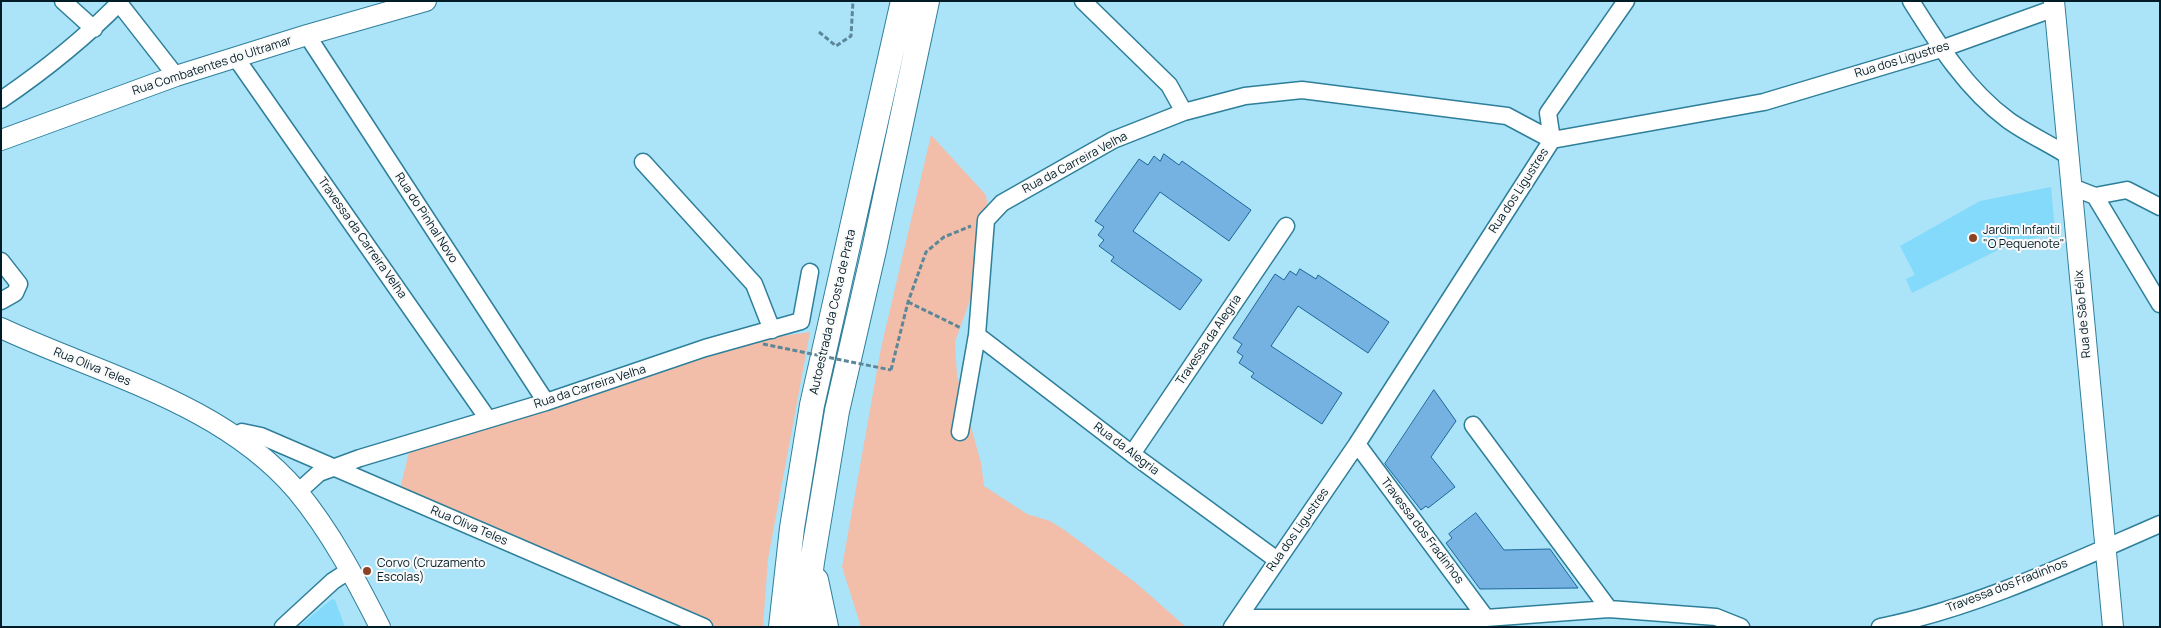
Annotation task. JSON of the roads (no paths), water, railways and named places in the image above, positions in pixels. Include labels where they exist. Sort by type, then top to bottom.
[{"type":"highway","name":"Autoestrada da Costa de Prata","points":[[781,627],[792,528],[812,405],[903,1]]},
{"type":"highway","points":[[804,627],[812,562],[837,411],[874,250],[927,1]]},
{"type":"highway","points":[[812,562],[826,627]]},
{"type":"main road","name":"Rua Combatentes do Ultramar","points":[[1,140],[176,76],[425,1]]},
{"type":"main road","name":"Rua de São Félix","points":[[2054,5],[2113,627]]},
{"type":"main road","name":"Rua Oliva Teles","points":[[1,328],[168,397],[235,436],[298,492],[350,570],[380,627]]},
{"type":"street","points":[[63,1],[94,29]]},
{"type":"street","points":[[1083,1],[1169,85],[1184,112]]},
{"type":"street","points":[[1552,140],[1548,113],[1626,1]]},
{"type":"street","points":[[1911,1],[1941,49],[1982,98],[2008,120],[2068,155]]},
{"type":"street","points":[[1,100],[50,67],[94,29],[120,2],[176,76]]},
{"type":"street","name":"Rua dos Ligustres","points":[[1236,622],[1357,444],[1552,140],[1764,102],[1941,49],[2054,5]]},
{"type":"street","name":"Rua do Pinhal Novo","points":[[307,35],[546,402]]},
{"type":"street","name":"Travessa da Carreira Velha","points":[[236,58],[488,420]]},
{"type":"street","name":"Rua da Carreira Velha","points":[[977,336],[986,220],[1002,204],[1113,140],[1184,112],[1245,96],[1302,90],[1507,116],[1552,140]]},
{"type":"street","points":[[643,162],[754,284],[772,330]]},
{"type":"street","points":[[2072,187],[2095,196],[2128,190],[2160,206]]},
{"type":"street","points":[[2095,196],[2160,304]]},
{"type":"street","name":"Travessa da Alegria","points":[[1132,454],[1286,226]]},
{"type":"street","points":[[1,261],[19,284],[16,293],[1,301]]},
{"type":"street","name":"Rua da Carreira Velha","points":[[298,492],[319,473],[332,468],[546,402],[706,348],[801,321],[810,272]]},
{"type":"street","points":[[960,432],[977,336]]},
{"type":"street","name":"Rua da Alegria","points":[[977,336],[1132,454],[1277,560]]},
{"type":"street","points":[[1473,425],[1609,609]]},
{"type":"street","name":"Rua Oliva Teles","points":[[235,436],[242,432],[261,436],[704,627]]},
{"type":"street","name":"Travessa dos Fradinhos","points":[[1357,444],[1486,618]]},
{"type":"street","name":"Travessa dos Fradinhos","points":[[1880,627],[1904,622],[1971,602],[2160,524]]},
{"type":"street","points":[[283,627],[333,581],[350,570]]},
{"type":"street","points":[[1236,622],[1486,618],[1609,609],[1716,617],[1741,627]]},
{"type":"place","name":"Jardim Infantil \"O Pequenote\"","points":[[1973,238]]},
{"type":"place","name":"Corvo (Cruzamento Escolas)","points":[[367,571]]}]
